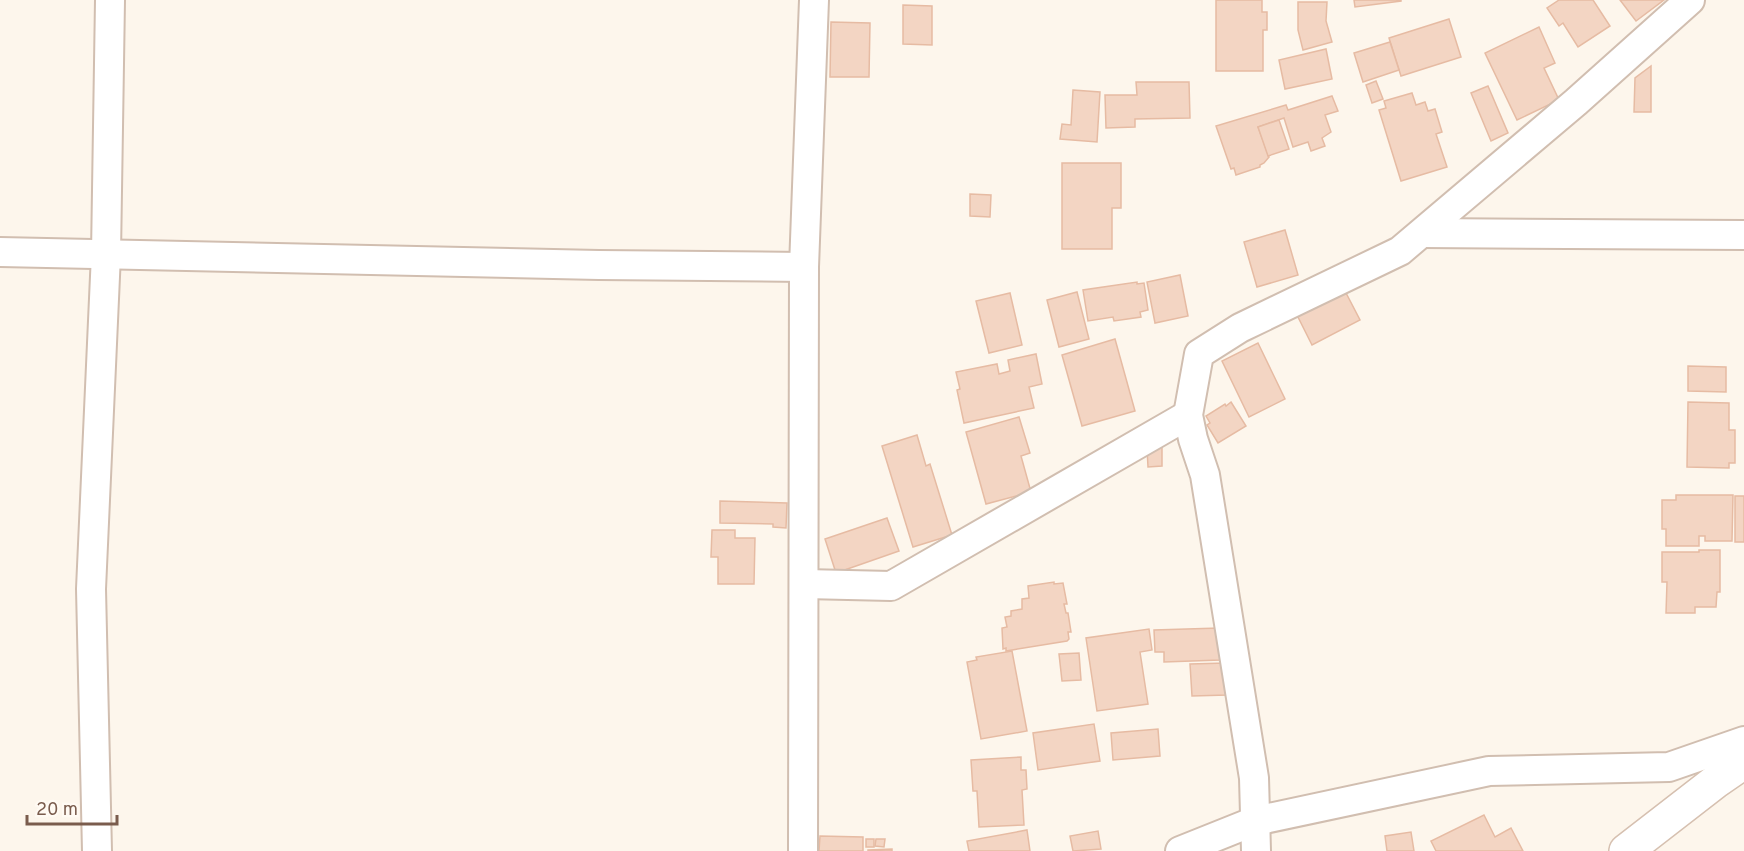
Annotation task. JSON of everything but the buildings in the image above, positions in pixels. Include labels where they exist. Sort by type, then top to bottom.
[{"type":"main road","points":[[1626,851],[1744,762]]},
{"type":"street","points":[[97,851],[91,589],[106,254],[110,0]]},
{"type":"street","points":[[803,851],[804,267],[814,0]]},
{"type":"street","points":[[1256,851],[1254,778],[1207,486],[1188,415],[1199,354],[1240,328],[1400,251],[1576,102],[1690,0]]},
{"type":"street","points":[[1423,233],[1744,235]]},
{"type":"street","points":[[0,252],[599,265],[804,267]]},
{"type":"street","points":[[805,584],[891,586],[1188,415]]},
{"type":"street","points":[[1180,851],[1255,820],[1489,771],[1669,767],[1744,741]]}]
